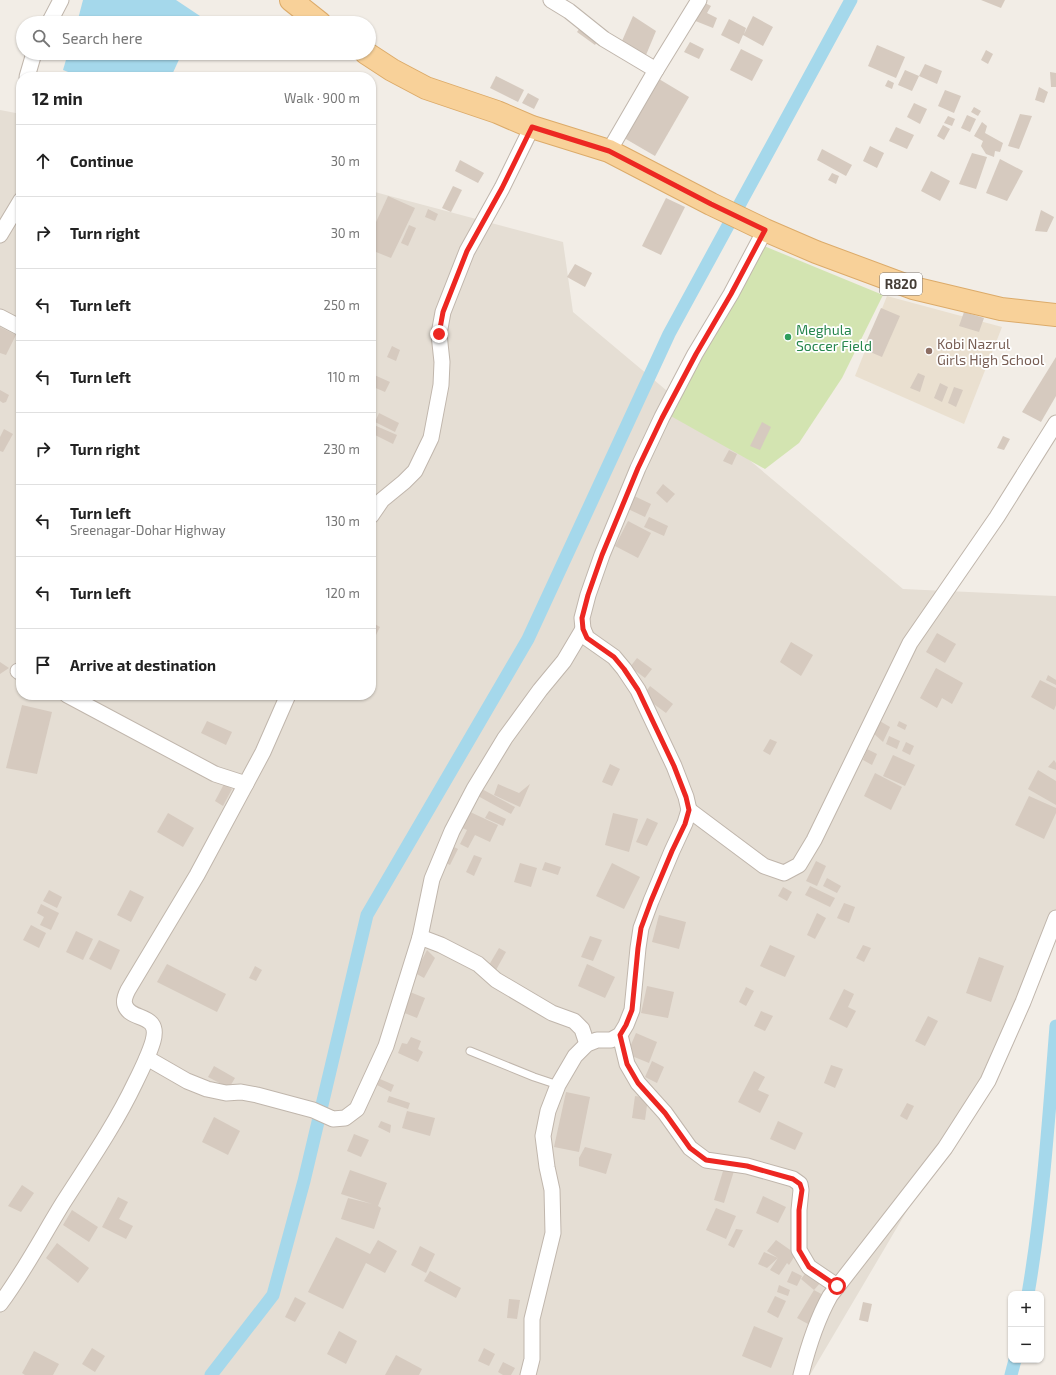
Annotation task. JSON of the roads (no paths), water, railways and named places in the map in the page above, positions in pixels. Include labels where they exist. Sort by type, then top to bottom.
[{"type":"main road","points":[[290,0],[311,16]]},
{"type":"main road","name":"R820","points":[[376,60],[426,88],[497,112],[532,127],[609,151],[760,228],[816,252],[913,288],[1001,309],[1056,315]]},
{"type":"street","points":[[53,16],[61,0]]},
{"type":"street","points":[[551,0],[569,11],[604,39],[656,70]]},
{"type":"street","points":[[609,151],[699,0]]},
{"type":"street","points":[[28,72],[32,60]]},
{"type":"street","points":[[376,498],[404,482],[415,471],[431,438],[441,385],[442,362],[439,334],[443,312],[467,251],[502,188],[532,127]]},
{"type":"street","points":[[0,235],[16,208]]},
{"type":"street","points":[[528,1375],[532,1359],[532,1319],[553,1233],[552,1190],[543,1136],[548,1111],[558,1085],[576,1056],[587,1044],[597,1040],[611,1040],[620,1035],[626,1025],[632,1010],[641,928],[666,865],[685,824],[689,810],[686,797],[674,766],[638,690],[614,657],[587,638],[583,629],[582,618],[602,555],[638,468],[662,418],[696,354],[731,294],[760,228]]},
{"type":"street","points":[[0,317],[16,325]]},
{"type":"street","points":[[689,810],[764,866],[784,873],[799,865],[814,840],[910,643],[997,516],[1056,423]]},
{"type":"street","points":[[147,1058],[187,1081],[207,1089],[226,1093],[241,1092],[257,1095],[313,1110],[333,1119],[345,1118],[357,1108],[386,1046],[420,937],[432,879],[452,831],[474,789],[505,738],[540,690],[564,662],[583,629]]},
{"type":"street","points":[[76,700],[215,774],[246,784]]},
{"type":"street","points":[[0,1304],[29,1262],[126,1102],[147,1058],[155,1031],[152,1024],[129,1010],[125,1005],[125,998],[128,990],[197,875],[263,752],[286,700]]},
{"type":"street","points":[[801,1375],[820,1313],[837,1286],[945,1148],[988,1081],[1023,1002],[1056,918]]},
{"type":"street","points":[[420,937],[441,945],[478,964],[496,980],[552,1013],[574,1021],[582,1029],[587,1044]]},
{"type":"street","points":[[620,1035],[627,1064],[638,1083],[665,1113],[690,1148],[706,1160],[747,1166],[793,1179],[800,1184],[802,1190],[799,1210],[799,1250],[809,1267],[837,1286]]},
{"type":"lane","points":[[470,1051],[558,1085]]},
{"type":"water","points":[[83,0],[176,0],[200,16],[79,16]]},
{"type":"water","points":[[66,60],[179,60],[173,72],[68,72],[63,70]]},
{"type":"waterway","points":[[211,1375],[273,1295],[304,1181],[367,915],[528,639],[669,334],[851,0]]},
{"type":"waterway","points":[[1028,1291],[1042,1194],[1056,1026]]},
{"type":"waterway","points":[[1011,1375],[1014,1363]]},
{"type":"place","name":"Meghula Soccer Field","points":[[788,337]]},
{"type":"place","name":"Kobi Nazrul Girls High School","points":[[929,351]]}]
